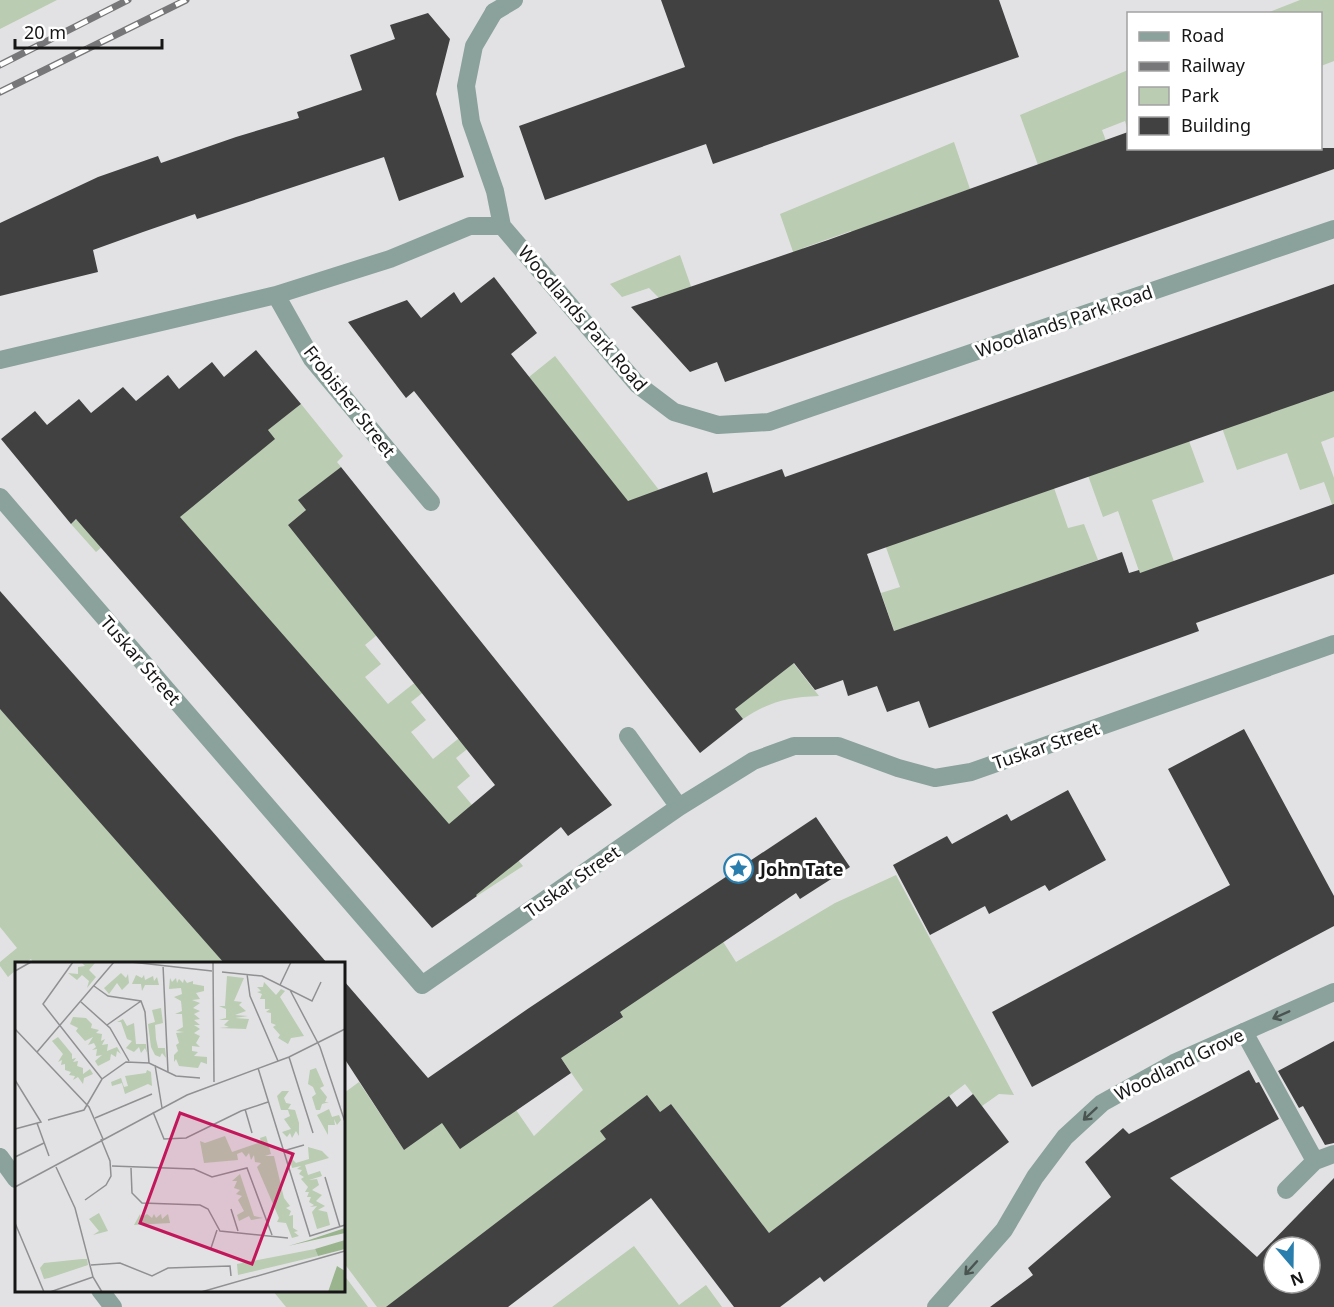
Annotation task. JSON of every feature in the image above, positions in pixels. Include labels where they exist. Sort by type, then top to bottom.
[{"type":"street","points":[[0,360],[276,295],[390,259],[470,226],[502,226],[495,191],[471,122],[466,86],[474,46],[494,12],[514,0]]},
{"type":"street","name":"Woodlands Park Road","points":[[502,226],[637,384],[674,411],[718,425],[769,422],[1334,229]]},
{"type":"street","name":"Frobisher Street","points":[[276,295],[312,359],[431,502]]},
{"type":"street","name":"Tuskar Street","points":[[0,497],[422,985],[679,807],[753,761],[794,746],[838,746],[898,768],[935,778],[971,772],[1334,644]]},
{"type":"street","points":[[628,736],[679,807]]},
{"type":"street","name":"Woodland Grove","points":[[936,1307],[1004,1230],[1035,1177],[1065,1137],[1102,1102],[1174,1062],[1334,992]]},
{"type":"street","points":[[1244,1032],[1315,1161]]},
{"type":"street","points":[[1286,1190],[1315,1161],[1334,1154]]},
{"type":"street","points":[[0,1157],[15,1178]]},
{"type":"green space","points":[[0,0],[57,0],[0,29]]},
{"type":"green space","points":[[1300,0],[1334,0],[1334,61],[1322,66],[1322,12],[1270,12]]},
{"type":"green space","points":[[1127,70],[1127,128],[1125,121],[1102,130],[1106,141],[1038,165],[1020,115]]},
{"type":"green space","points":[[954,142],[970,189],[878,222],[893,265],[867,274],[851,231],[803,248],[818,291],[808,295],[780,214]]},
{"type":"green space","points":[[680,255],[694,295],[666,305],[649,288],[622,297],[610,284]]},
{"type":"green space","points":[[555,356],[819,696],[779,702],[761,708],[743,719],[735,709],[589,453],[529,377]]},
{"type":"green space","points":[[1284,359],[1300,403],[1334,391],[1334,437],[1321,442],[1334,478],[1334,510],[1324,482],[1300,490],[1287,453],[1237,470],[1221,425],[1232,426],[1281,409]]},
{"type":"green space","points":[[301,404],[343,456],[337,462],[341,467],[299,501],[306,510],[288,525],[395,620],[365,645],[381,664],[365,677],[388,704],[433,668],[441,678],[411,702],[426,720],[411,732],[433,759],[478,723],[486,734],[456,758],[470,776],[457,787],[523,866],[477,896],[142,512],[96,552],[71,524],[137,470],[211,492],[242,466],[271,434],[268,430]]},
{"type":"green space","points":[[1073,434],[1189,441],[1204,482],[1152,500],[1180,578],[1146,591],[1118,511],[1103,517]]},
{"type":"green space","points":[[1054,488],[1068,528],[1084,524],[1098,560],[895,633],[881,593],[900,587],[871,505]]},
{"type":"green space","points":[[0,708],[223,962],[33,962],[31,959],[26,962],[15,962],[15,971],[8,977],[0,966],[0,962],[17,948],[0,927]]},
{"type":"green space","points":[[896,875],[1014,1095],[999,1094],[982,1106],[965,1084],[780,1225],[771,1236],[671,1104],[607,1140],[387,1307],[377,1307],[345,1264],[345,1092],[359,1082],[404,1150],[397,1100],[516,1110],[534,1136],[583,1090],[548,1039],[578,1047],[622,1018],[611,998],[648,993],[719,945],[715,929],[736,962],[835,903]]},
{"type":"green space","points":[[634,1246],[679,1305],[706,1285],[722,1307],[552,1307]]},
{"type":"green space","points":[[345,1276],[368,1307],[286,1307],[274,1292],[345,1292]]},
{"type":"building","points":[[661,0],[999,0],[1019,57],[713,164],[706,144],[545,200],[519,126],[685,67]]},
{"type":"building","points":[[428,13],[450,39],[436,94],[464,177],[399,201],[384,157],[197,219],[195,214],[93,250],[98,272],[0,296],[0,223],[98,177],[158,156],[161,163],[299,118],[297,112],[362,90],[350,55],[395,39],[390,25]]},
{"type":"building","points":[[1127,132],[1127,150],[1322,150],[1322,148],[1334,148],[1334,169],[725,382],[717,362],[690,372],[631,307],[828,240]]},
{"type":"building","points":[[494,277],[537,333],[511,354],[628,501],[707,472],[713,493],[782,469],[785,477],[1334,284],[1334,391],[867,554],[894,631],[1122,552],[1129,573],[1139,570],[1140,573],[1334,504],[1334,574],[1196,623],[1199,631],[929,728],[919,701],[887,712],[877,686],[848,696],[843,680],[815,690],[794,663],[735,709],[743,719],[700,753],[414,391],[406,398],[348,322],[407,300],[421,318],[454,292],[461,303]]},
{"type":"building","points":[[256,350],[301,404],[268,430],[275,439],[180,517],[449,824],[495,785],[288,525],[306,510],[298,500],[341,467],[612,805],[568,836],[561,827],[477,896],[432,928],[76,519],[71,524],[1,439],[35,411],[47,425],[79,399],[91,413],[123,387],[136,401],[168,375],[179,389],[212,362],[224,377]]},
{"type":"building","points":[[0,591],[326,962],[223,962],[0,709]]},
{"type":"building","points":[[1244,729],[1334,896],[1334,926],[1032,1087],[992,1012],[1230,885],[1168,769]]},
{"type":"building","points":[[1068,790],[1106,860],[1049,891],[1045,885],[989,914],[985,906],[930,935],[893,865],[947,836],[952,844],[1007,814],[1011,821]]},
{"type":"building","points":[[816,817],[850,867],[800,899],[796,893],[620,1012],[623,1017],[561,1058],[571,1073],[460,1149],[442,1123],[404,1150],[345,1060],[345,982],[428,1078]]},
{"type":"building","points":[[1334,1041],[1334,1143],[1325,1145],[1303,1106],[1299,1108],[1278,1071]]},
{"type":"building","points":[[1249,1070],[1256,1083],[1259,1082],[1279,1119],[1170,1178],[1257,1257],[1262,1252],[1262,1295],[1322,1295],[1322,1235],[1278,1235],[1334,1178],[1334,1307],[990,1307],[1033,1275],[1028,1268],[1111,1197],[1085,1162],[1123,1128],[1129,1134]]},
{"type":"building","points":[[973,1094],[1009,1142],[824,1282],[820,1277],[780,1307],[734,1307],[651,1198],[508,1307],[386,1307],[606,1139],[600,1131],[647,1095],[660,1112],[671,1104],[769,1233],[949,1096],[957,1107]]},
{"type":"railway","points":[[0,65],[128,0]]},
{"type":"railway","points":[[0,92],[186,0]]},
{"type":"place","name":"John Tate","points":[[739,869]]}]
